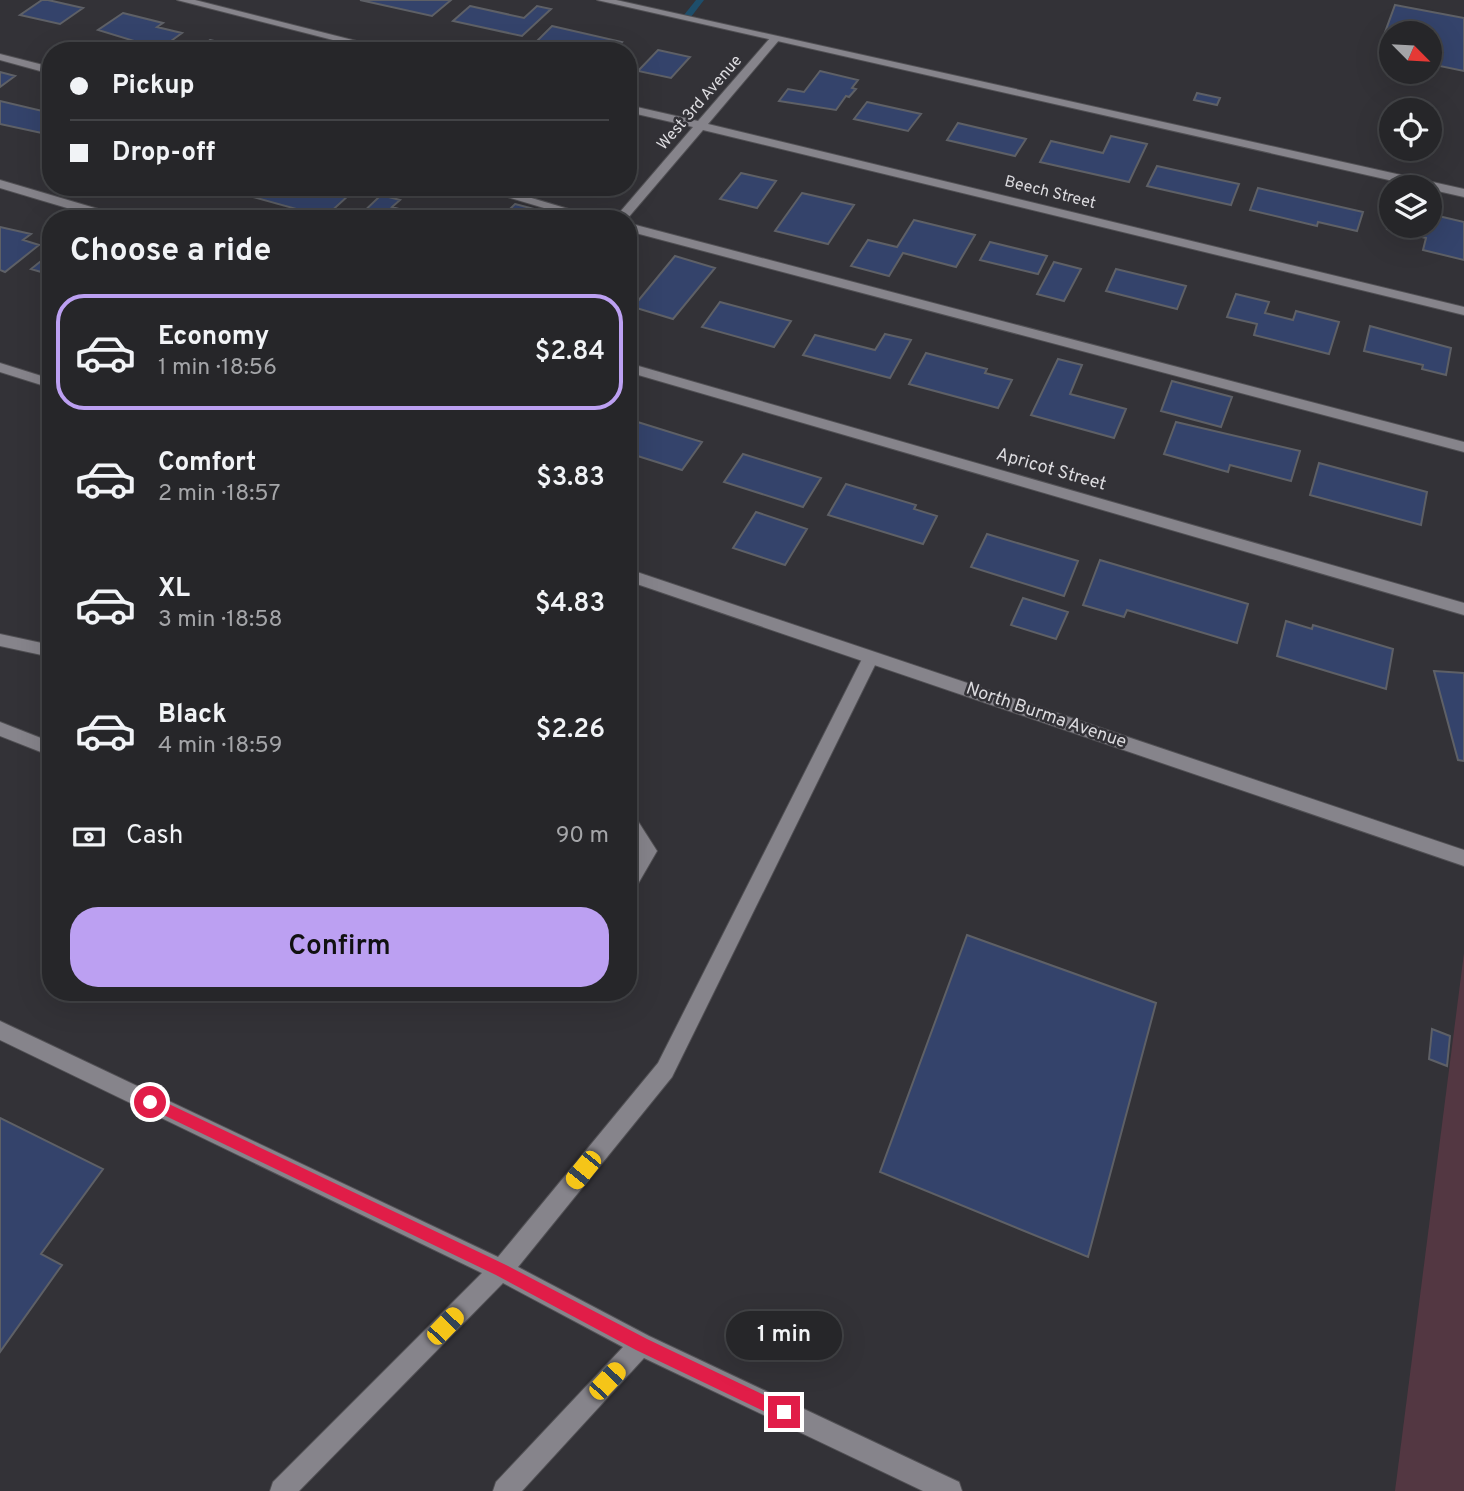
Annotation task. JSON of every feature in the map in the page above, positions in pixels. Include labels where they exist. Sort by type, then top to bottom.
[{"type":"street","points":[[182,0],[354,42]]},
{"type":"street","points":[[601,0],[1464,193]]},
{"type":"street","name":"West 3rd Avenue","points":[[628,210],[775,39]]},
{"type":"street","points":[[0,57],[42,69]]},
{"type":"street","name":"Beech Street","points":[[637,110],[1464,311]]},
{"type":"street","points":[[0,184],[88,210]]},
{"type":"street","points":[[513,196],[563,210]]},
{"type":"street","points":[[637,229],[1464,447]]},
{"type":"street","points":[[0,367],[42,381]]},
{"type":"street","name":"Apricot Street","points":[[637,371],[1464,609]]},
{"type":"street","name":"North Burma Avenue","points":[[637,578],[1464,858]]},
{"type":"street","points":[[0,640],[42,650]]},
{"type":"street","points":[[282,1491],[501,1270],[665,1069],[871,657]]},
{"type":"street","points":[[0,729],[42,745]]},
{"type":"street","points":[[637,834],[648,851],[637,869]]},
{"type":"street","points":[[0,1030],[501,1270],[641,1344],[950,1491]]},
{"type":"street","points":[[505,1491],[641,1344]]},
{"type":"shaded area","points":[[1464,953],[1464,1491],[1395,1491]]},
{"type":"building","points":[[42,0],[83,8],[60,24],[20,15]]},
{"type":"building","points":[[360,0],[451,0],[432,16]]},
{"type":"building","points":[[1395,5],[1464,18],[1464,71],[1442,66],[1442,21],[1389,21]]},
{"type":"building","points":[[470,6],[524,18],[537,6],[551,9],[522,36],[453,21]]},
{"type":"building","points":[[123,13],[163,23],[157,27],[182,33],[170,42],[137,42],[98,30]]},
{"type":"building","points":[[552,26],[622,42],[536,42]]},
{"type":"building","points":[[658,50],[690,57],[671,78],[638,71]]},
{"type":"building","points":[[820,71],[858,80],[852,88],[856,89],[849,97],[846,96],[836,110],[779,101],[788,89],[804,92]]},
{"type":"building","points":[[0,72],[15,76],[0,87]]},
{"type":"building","points":[[1197,93],[1220,98],[1217,105],[1194,100]]},
{"type":"building","points":[[0,101],[42,111],[42,133],[0,124]]},
{"type":"building","points":[[867,102],[921,114],[908,131],[854,119]]},
{"type":"building","points":[[958,123],[1026,139],[1015,156],[947,140]]},
{"type":"building","points":[[1111,136],[1147,144],[1129,182],[1040,162],[1051,141],[1103,153]]},
{"type":"building","points":[[1157,166],[1239,184],[1231,205],[1147,186]]},
{"type":"building","points":[[741,173],[776,181],[757,208],[720,199]]},
{"type":"building","points":[[1258,188],[1363,212],[1357,231],[1318,222],[1317,226],[1250,210]]},
{"type":"building","points":[[802,193],[854,205],[828,244],[775,231]]},
{"type":"building","points":[[348,196],[333,210],[300,210],[253,197]]},
{"type":"building","points":[[380,196],[385,196],[400,200],[392,207],[402,210],[365,210]]},
{"type":"building","points":[[515,204],[538,210],[509,210]]},
{"type":"building","points":[[1442,217],[1464,222],[1464,260],[1423,250],[1426,238],[1442,238]]},
{"type":"building","points":[[914,220],[975,235],[956,267],[903,253],[889,276],[851,266],[868,240],[897,247]]},
{"type":"building","points":[[0,227],[31,234],[23,240],[39,245],[5,272],[0,270]]},
{"type":"building","points":[[990,242],[1047,256],[1038,274],[980,260]]},
{"type":"building","points":[[675,256],[715,268],[673,319],[637,308],[637,302]]},
{"type":"building","points":[[42,260],[42,272],[31,269]]},
{"type":"building","points":[[1054,262],[1081,269],[1064,301],[1037,294]]},
{"type":"building","points":[[1116,269],[1186,286],[1177,309],[1106,291]]},
{"type":"building","points":[[1236,294],[1269,302],[1265,313],[1293,320],[1296,311],[1339,322],[1329,354],[1254,335],[1257,324],[1227,317]]},
{"type":"building","points":[[720,302],[791,321],[774,347],[702,327]]},
{"type":"building","points":[[1370,326],[1451,348],[1446,375],[1422,369],[1423,365],[1364,351]]},
{"type":"building","points":[[885,334],[911,340],[890,378],[803,355],[815,335],[875,350]]},
{"type":"building","points":[[926,353],[987,369],[985,373],[1012,380],[998,408],[909,384]]},
{"type":"building","points":[[1058,359],[1082,365],[1070,394],[1126,409],[1114,438],[1031,415]]},
{"type":"building","points":[[1172,381],[1232,397],[1221,427],[1161,411]]},
{"type":"building","points":[[637,422],[702,442],[682,470],[637,456]]},
{"type":"building","points":[[1176,422],[1300,451],[1291,481],[1230,465],[1228,472],[1164,454]]},
{"type":"building","points":[[743,454],[821,478],[803,507],[724,482]]},
{"type":"building","points":[[1319,463],[1427,492],[1421,525],[1310,495]]},
{"type":"building","points":[[846,484],[916,505],[914,509],[937,516],[923,544],[828,515]]},
{"type":"building","points":[[756,512],[807,529],[785,565],[733,548]]},
{"type":"building","points":[[987,534],[1078,561],[1064,596],[971,567]]},
{"type":"building","points":[[1100,560],[1248,604],[1237,643],[1127,610],[1124,617],[1083,605]]},
{"type":"building","points":[[1023,598],[1068,612],[1056,639],[1011,625]]},
{"type":"building","points":[[1286,621],[1312,629],[1313,625],[1393,649],[1386,689],[1277,656]]},
{"type":"building","points":[[1434,671],[1464,673],[1464,761],[1458,760]]},
{"type":"building","points":[[967,935],[1156,1003],[1088,1257],[880,1172]]},
{"type":"building","points":[[1432,1029],[1450,1036],[1447,1066],[1429,1059]]},
{"type":"building","points":[[0,1118],[103,1169],[41,1254],[62,1265],[0,1352]]},
{"type":"waterway","points":[[688,15],[700,0]]},
{"type":"route","points":[[150,1102],[501,1270],[641,1344],[784,1412]]}]
